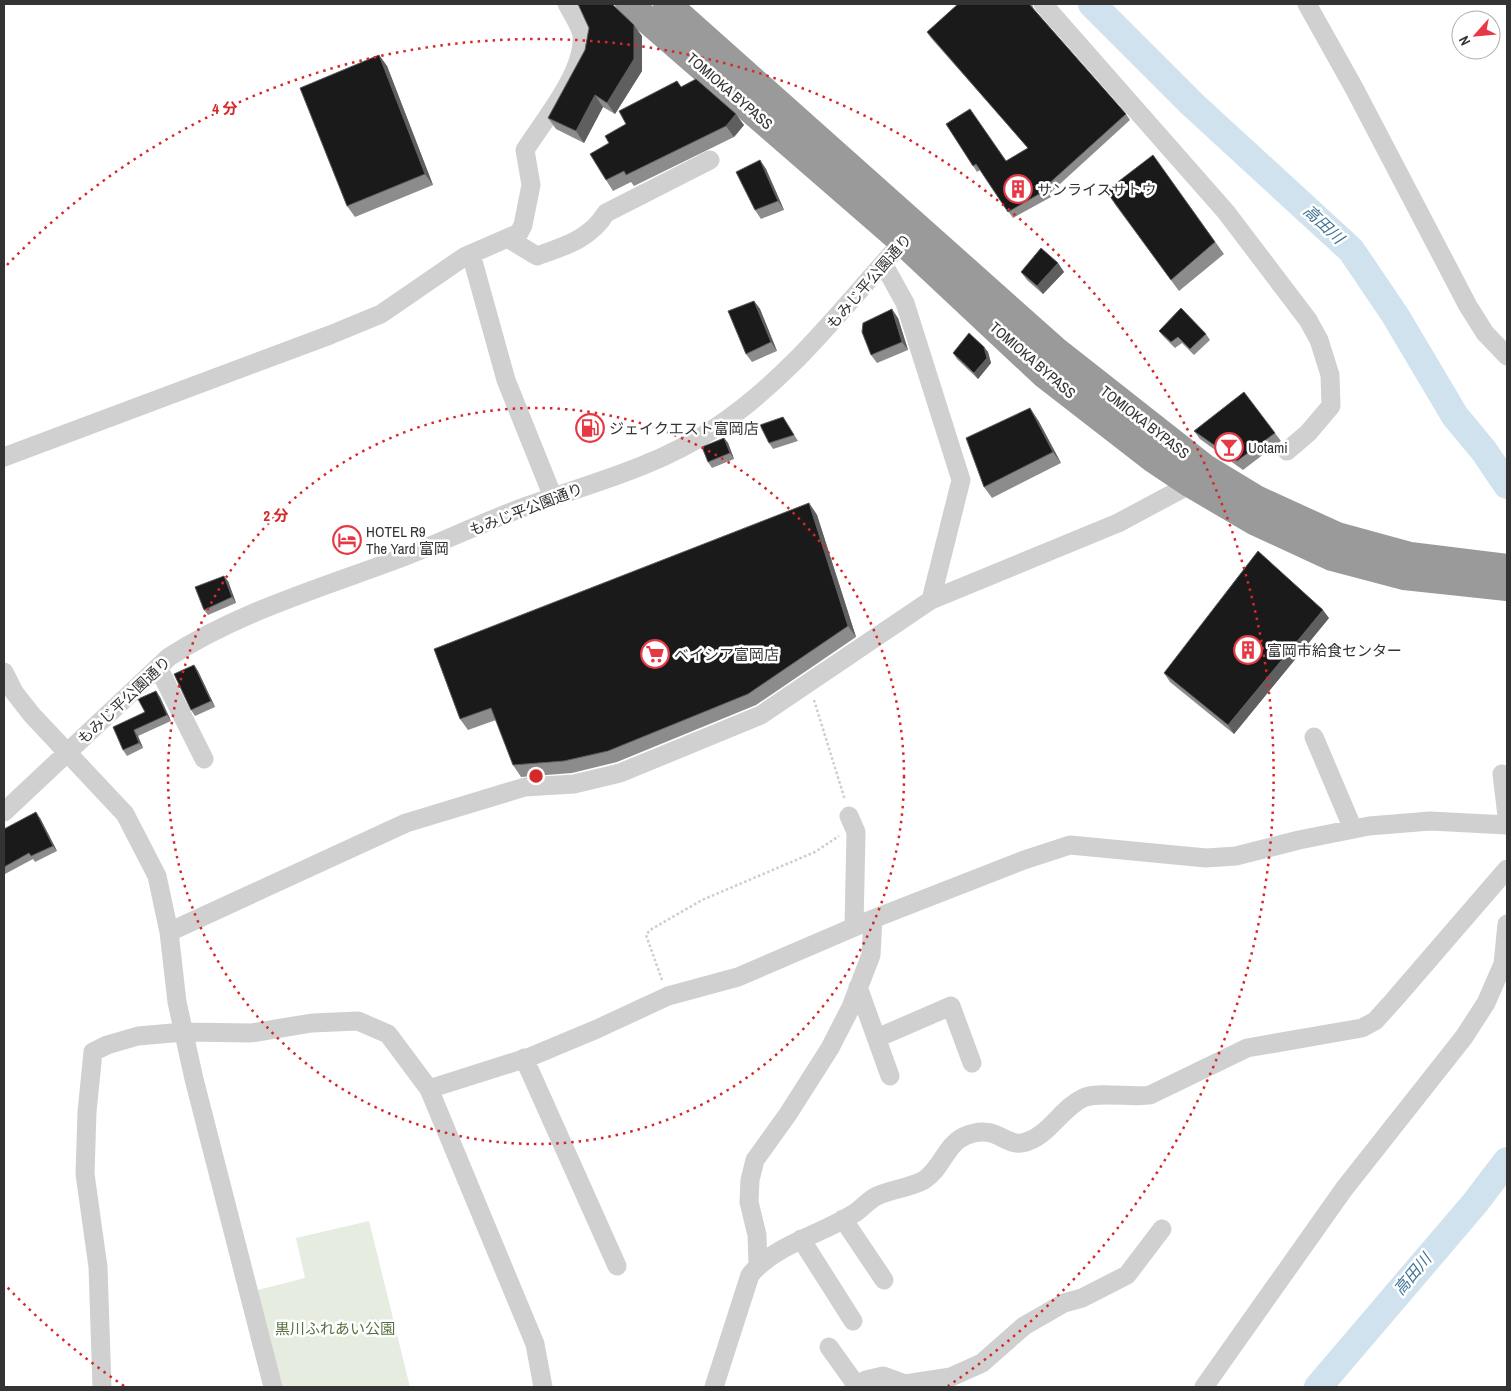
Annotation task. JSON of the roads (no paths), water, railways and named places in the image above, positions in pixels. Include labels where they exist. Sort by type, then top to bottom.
[{"type":"highway","name":"TOMIOKA BYPASS","points":[[629,4],[911,234],[1204,468],[1256,499],[1407,566],[1507,568]]},
{"type":"highway","name":"TOMIOKA BYPASS","points":[[667,4],[911,234],[1045,375],[1152,458],[1191,484],[1254,521],[1332,557],[1407,566],[1507,587]]},
{"type":"street","points":[[4,457],[330,335],[381,314],[420,289],[447,268],[471,254],[509,239],[519,232],[523,224],[532,185],[524,150],[564,90],[582,51],[582,33],[567,4]]},
{"type":"street","points":[[1043,4],[1226,212],[1308,320],[1318,340],[1330,375],[1331,406],[1308,433],[1287,451]]},
{"type":"street","points":[[1307,4],[1354,88],[1468,306],[1485,333],[1507,356]]},
{"type":"street","points":[[509,239],[537,256],[580,240],[600,224],[606,213],[710,160]]},
{"type":"street","name":"もみじ平公園通り","points":[[4,812],[68,754],[169,656],[198,638],[234,620],[670,454],[712,430],[758,397],[811,347],[911,234]]},
{"type":"street","points":[[471,254],[506,380],[553,497]]},
{"type":"street","points":[[884,265],[906,303],[961,480],[931,600]]},
{"type":"street","points":[[169,932],[406,823],[525,787],[574,784],[620,773],[761,715],[931,600],[1118,523],[1191,484]]},
{"type":"street","points":[[158,667],[204,759]]},
{"type":"street","points":[[4,672],[9,694],[32,715],[126,814],[157,876],[169,932],[177,1002],[194,1079],[273,1387]]},
{"type":"street","points":[[1314,737],[1352,830]]},
{"type":"street","points":[[1502,774],[1507,816]]},
{"type":"street","points":[[849,816],[856,832],[854,927]]},
{"type":"street","points":[[429,1089],[524,1058],[597,1029],[668,996],[738,977],[874,918],[1024,860],[1070,845],[1206,858],[1236,856],[1352,830],[1430,821],[1507,825]]},
{"type":"street","points":[[714,1387],[750,1275],[758,1265],[801,1239],[843,1219],[875,1197],[922,1181],[933,1174],[947,1153],[963,1137],[982,1132],[992,1132],[1013,1142],[1022,1143],[1045,1131],[1066,1110],[1083,1098],[1093,1096],[1133,1098],[1150,1095],[1247,1048],[1362,1028],[1375,1021],[1507,869]]},
{"type":"street","points":[[758,1265],[757,1235],[749,1202],[750,1180],[755,1160],[788,1114],[830,1048],[871,955],[874,918]]},
{"type":"street","points":[[1204,1387],[1344,1189],[1464,1038],[1486,1003],[1504,964],[1507,924]]},
{"type":"street","points":[[858,987],[890,1076]]},
{"type":"street","points":[[877,1038],[951,1006],[972,1063]]},
{"type":"street","points":[[102,1387],[98,1267],[84,1174],[87,1112],[93,1052],[107,1045],[138,1036],[184,1032],[251,1033],[312,1023],[358,1021],[388,1034],[429,1089],[535,1344],[543,1387]]},
{"type":"street","points":[[524,1058],[617,1266]]},
{"type":"street","points":[[843,1219],[884,1280]]},
{"type":"street","points":[[829,1347],[855,1386],[866,1380],[883,1376],[905,1384],[951,1377],[982,1363],[1024,1326],[1064,1303],[1082,1298],[1127,1275],[1162,1229]]},
{"type":"street","points":[[801,1239],[853,1321]]},
{"type":"waterway","name":"高田川","points":[[1092,4],[1192,104],[1351,250],[1395,315],[1455,416],[1484,451],[1507,485]]},
{"type":"waterway","name":"高田川","points":[[1318,1387],[1475,1203],[1507,1161]]},
{"type":"place","name":"サンライスサトウ","points":[[1018,189]]},
{"type":"place","name":"ジェイクエスト富岡店","points":[[590,428]]},
{"type":"place","name":"Uotami","points":[[1229,447]]},
{"type":"place","name":"HOTEL R9 The Yard 富岡","points":[[347,540]]},
{"type":"place","name":"富岡市給食センター","points":[[1248,650]]},
{"type":"place","name":"ベイシア富岡店","points":[[655,654]]},
{"type":"park label","name":"黒川ふれあい公園","points":[[335,1328]]}]
